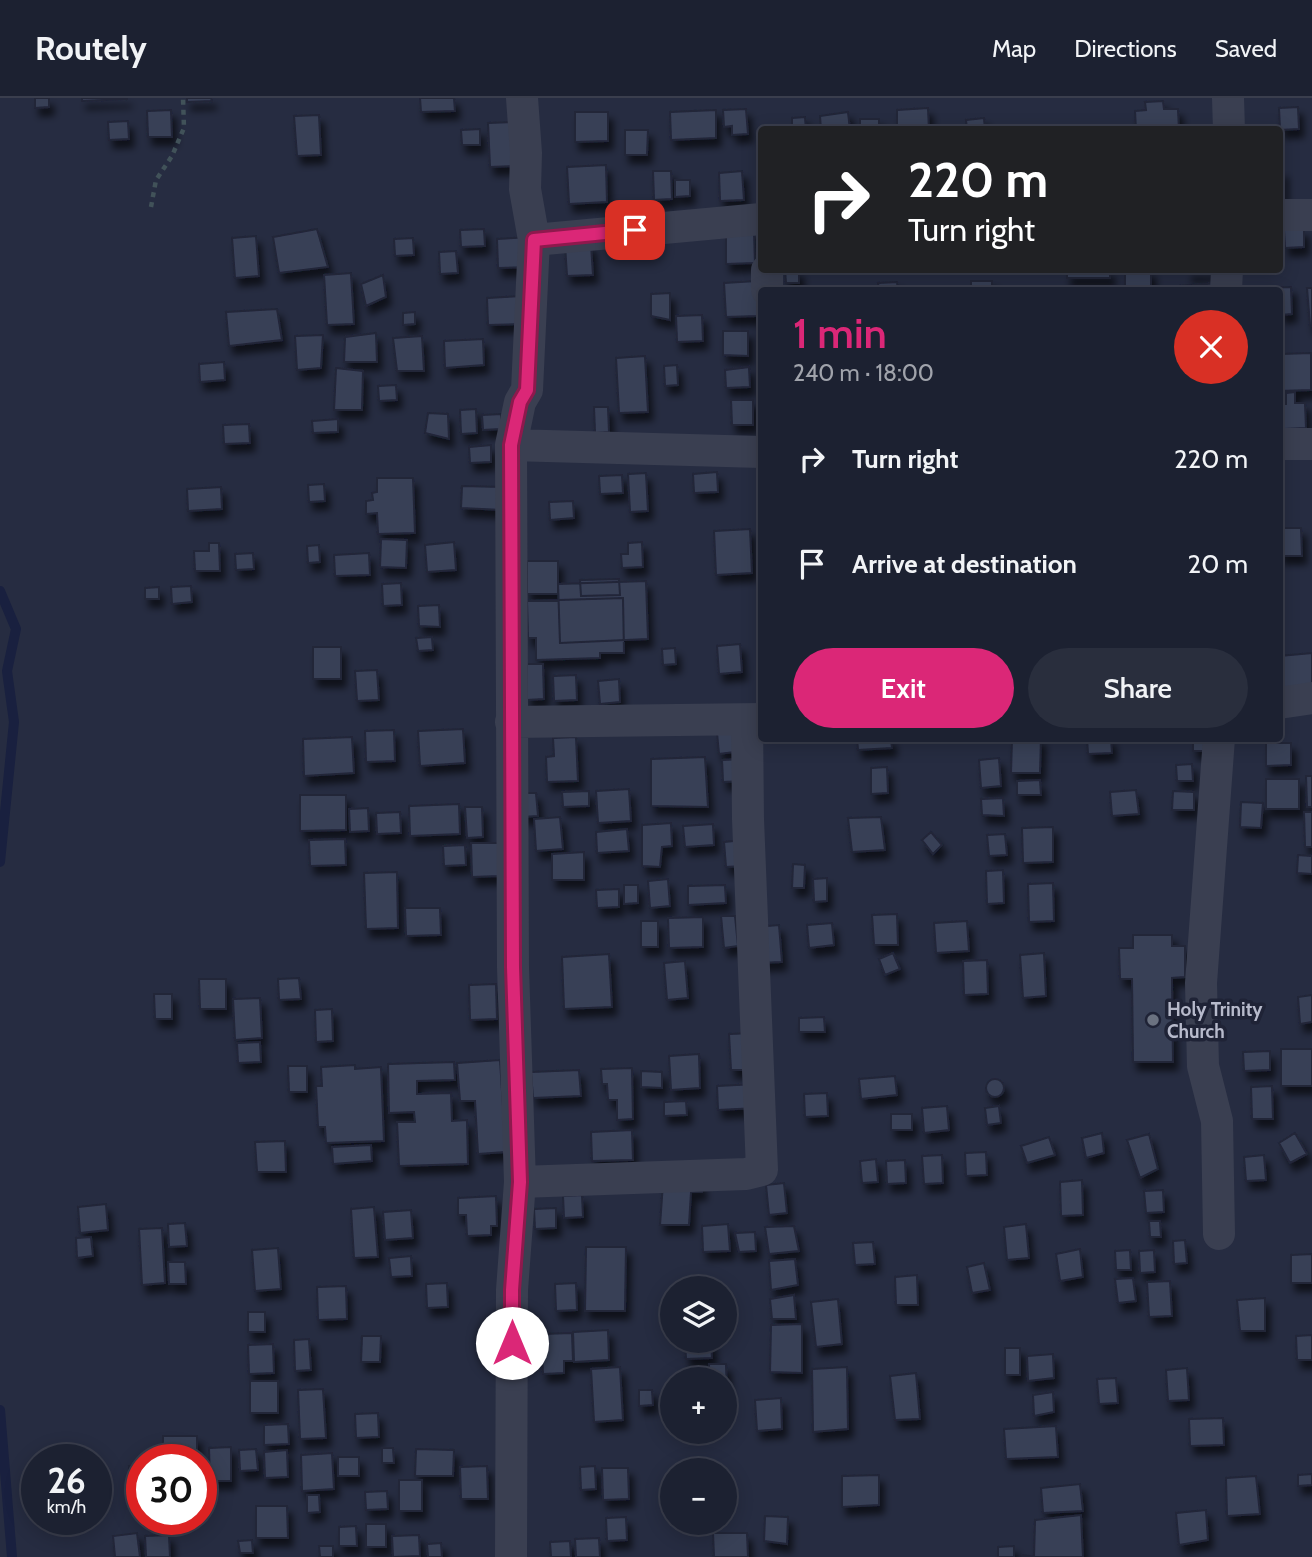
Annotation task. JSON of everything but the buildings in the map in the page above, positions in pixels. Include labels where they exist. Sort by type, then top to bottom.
[{"type":"street","points":[[511,1557],[512,1290],[520,1182],[513,967],[511,445],[520,402],[527,390],[534,240],[525,189],[526,153],[522,98]]},
{"type":"street","points":[[1228,98],[1229,126]]},
{"type":"street","points":[[1283,215],[1312,215]]},
{"type":"street","points":[[534,240],[758,219]]},
{"type":"street","points":[[1283,444],[1312,444]]},
{"type":"street","points":[[511,445],[758,452]]},
{"type":"street","points":[[1283,702],[1312,698]]},
{"type":"street","points":[[511,722],[754,720],[748,818],[762,1170],[746,1174],[520,1182]]},
{"type":"street","points":[[1219,742],[1200,983],[1203,1066],[1217,1121],[1219,1234]]},
{"type":"path","points":[[151,207],[156,180],[172,156],[184,128],[183,98]]},
{"type":"waterway","points":[[0,591],[16,629],[7,671],[14,722],[0,862]]},
{"type":"waterway","points":[[0,1410],[12,1557]]},
{"type":"place","name":"Holy Trinity Church","points":[[1153,1020]]},
{"type":"route","points":[[512,1343],[512,1290],[520,1182],[513,967],[511,445],[520,402],[527,390],[534,240],[635,230]]}]
